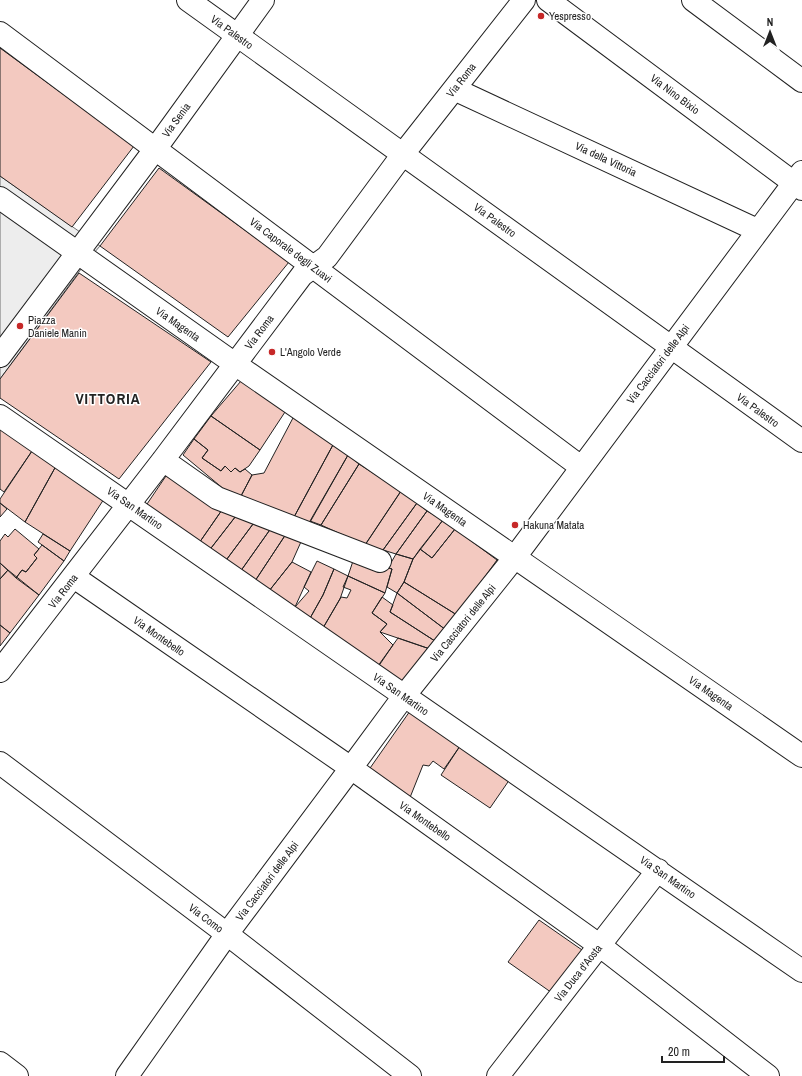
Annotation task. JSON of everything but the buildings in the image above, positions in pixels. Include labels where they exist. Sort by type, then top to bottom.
[{"type":"street","name":"Via Palestro","points":[[188,0],[802,441]]},
{"type":"street","name":"Via Senia","points":[[0,356],[84,250],[263,0]]},
{"type":"street","name":"Via Roma","points":[[0,671],[74,577],[302,275],[327,257],[403,154],[524,0]]},
{"type":"street","name":"Via Nino Bixio","points":[[548,0],[799,181]]},
{"type":"street","points":[[693,0],[802,81]]},
{"type":"street","name":"Via Caporale degli Zuavi","points":[[0,33],[582,467]]},
{"type":"street","name":"Via della Vittoria","points":[[454,89],[757,230]]},
{"type":"street","name":"Via Cacciatori delle Alpi","points":[[127,1076],[227,934],[404,696],[515,557],[757,230],[799,181]]},
{"type":"street","name":"Via Magenta","points":[[0,198],[84,250],[235,364],[802,756]]},
{"type":"street","name":"Via San Martino","points":[[0,416],[802,971]]},
{"type":"street","points":[[163,460],[217,498],[380,561]]},
{"type":"street","name":"Via Montebello","points":[[74,577],[351,768],[599,945],[768,1076]]},
{"type":"street","name":"Via Como","points":[[0,763],[227,934],[410,1076]]},
{"type":"street","name":"Via Duca d'Aosta","points":[[498,1076],[658,870]]},
{"type":"street","points":[[0,1063],[17,1076]]},
{"type":"shaded area","name":"Piazza Daniele Manin","points":[[0,176],[100,246],[87,261],[0,379]]},
{"type":"place","name":"Yespresso","points":[[541,16]]},
{"type":"place","name":"Piazza Daniele Manin","points":[[20,326]]},
{"type":"place","name":"L'Angolo Verde","points":[[272,352]]},
{"type":"place","name":"Hakuna Matata","points":[[515,525]]},
{"type":"district","name":"VITTORIA","points":[[108,398]]}]
